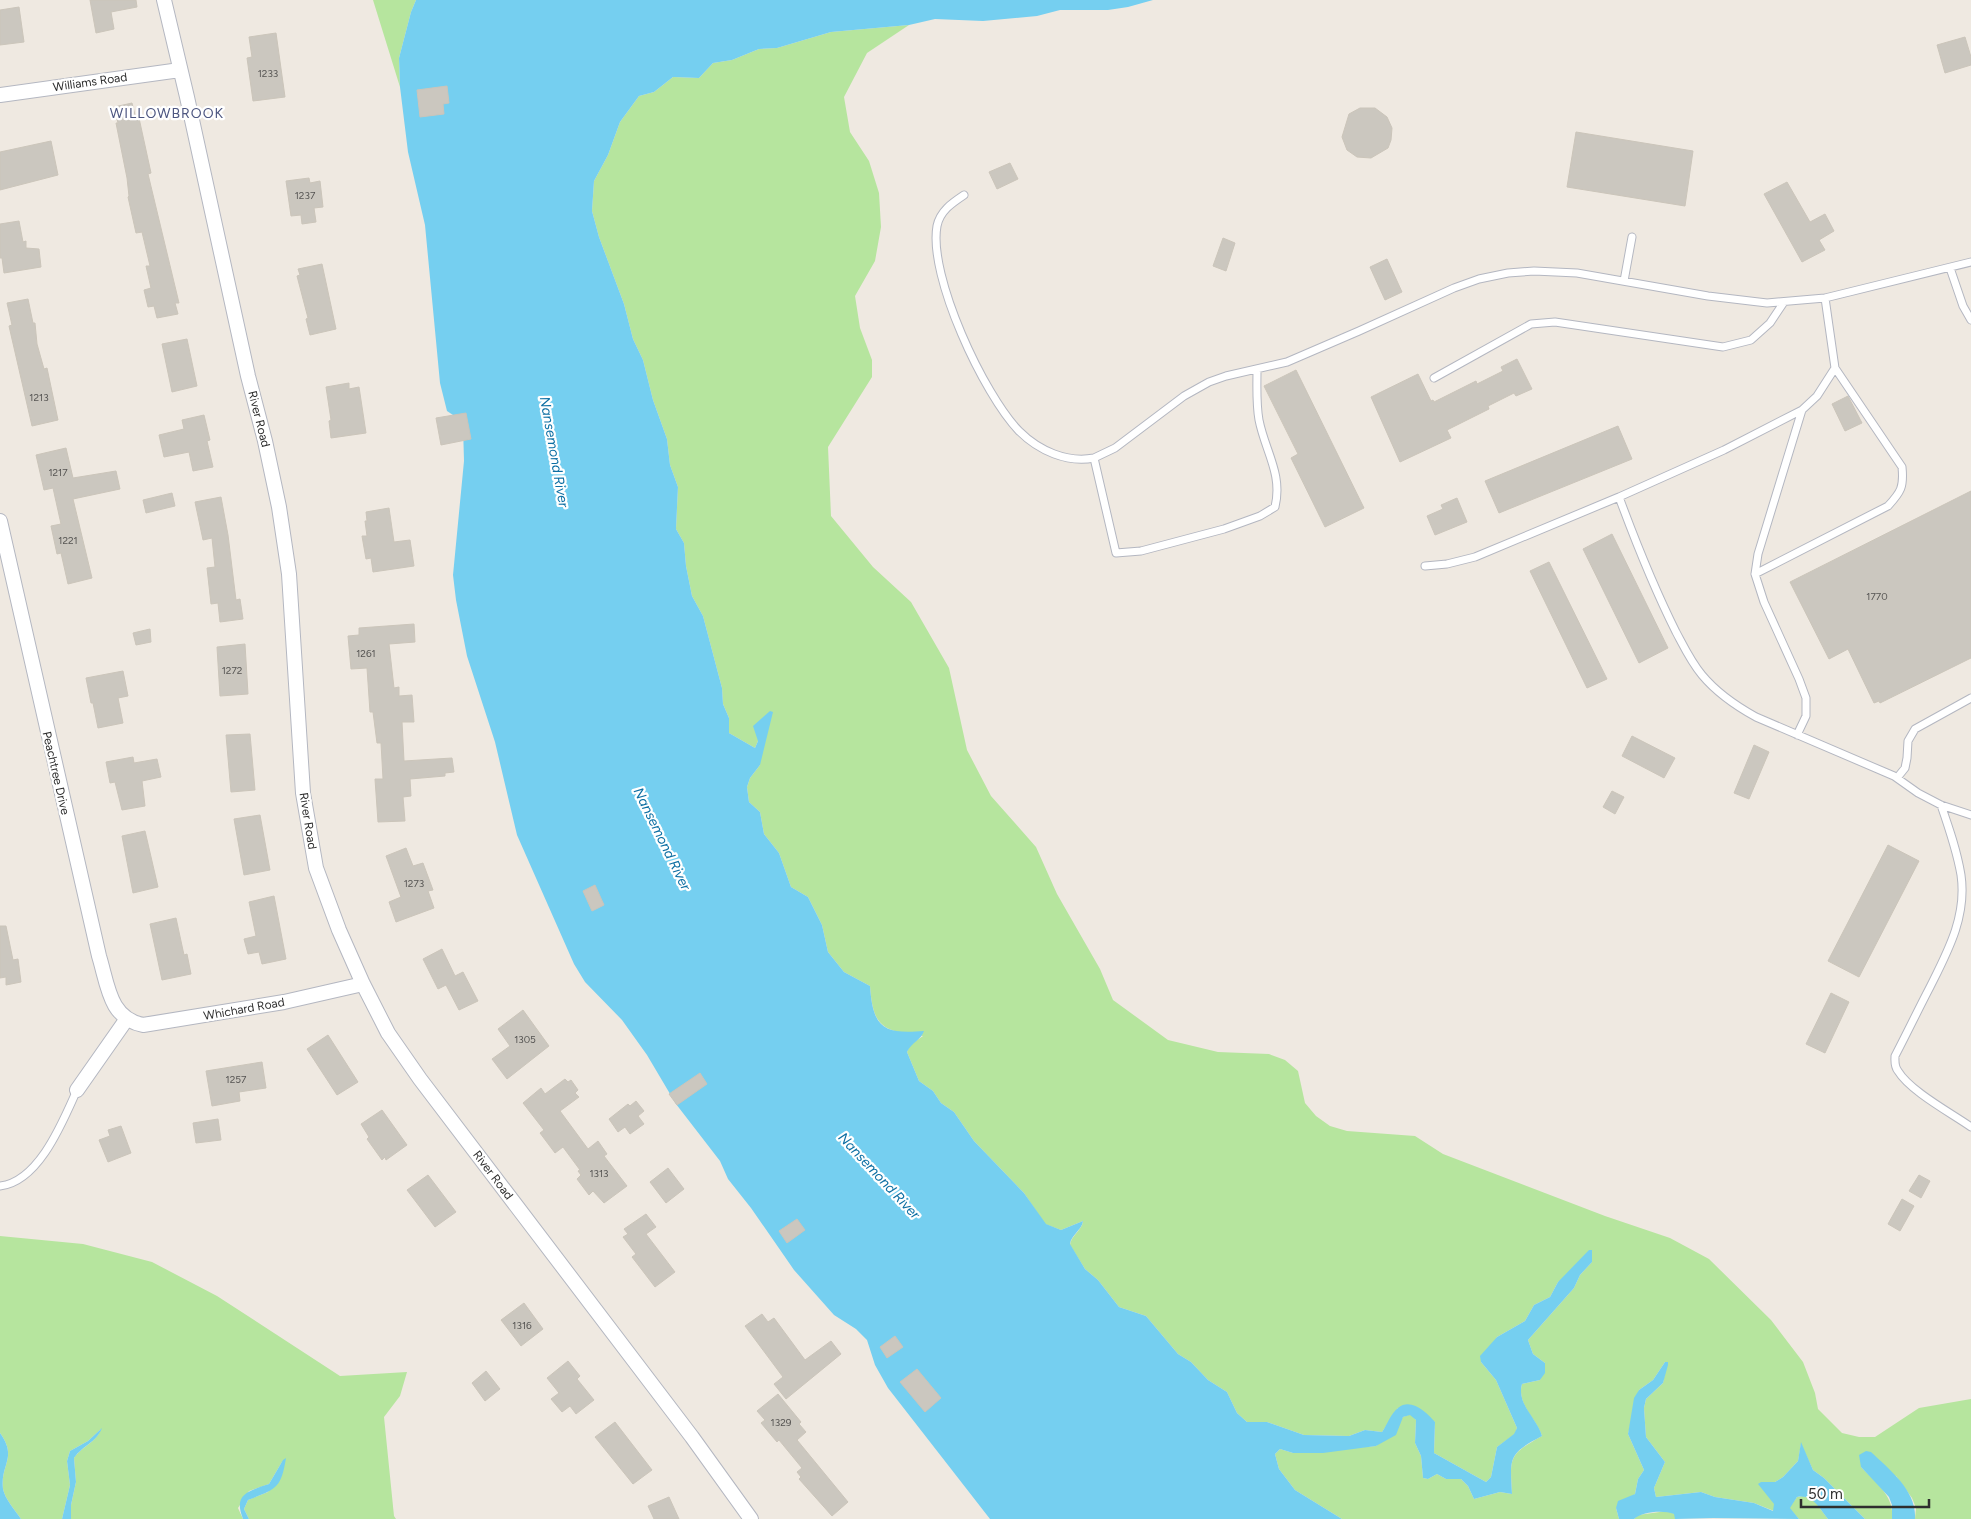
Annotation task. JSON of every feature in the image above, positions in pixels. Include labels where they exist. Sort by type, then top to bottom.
[{"type":"street","name":"River Road","points":[[164,0],[279,507],[289,574],[303,793],[316,868],[335,921],[362,984],[388,1033],[420,1079],[686,1429],[752,1519]]},
{"type":"street","name":"Williams Road","points":[[0,95],[180,70]]},
{"type":"street","name":"Peachtree Drive","points":[[0,520],[99,956],[113,1003],[117,1012],[126,1020]]},
{"type":"street","name":"Whichard Road","points":[[126,1020],[143,1025],[182,1020],[284,1002],[362,984]]},
{"type":"street","points":[[77,1090],[126,1020]]},
{"type":"lane","points":[[964,196],[950,204],[943,212],[938,224],[936,237],[940,270],[948,299],[964,340],[983,378],[1006,415],[1020,431],[1033,442],[1063,458],[1081,460],[1094,458],[1115,448],[1184,396],[1209,382],[1226,376],[1287,362],[1454,288],[1479,279],[1508,273],[1534,271],[1577,273],[1708,296],[1784,302],[1826,298],[1971,262]]},
{"type":"lane","points":[[1624,281],[1632,237]]},
{"type":"lane","points":[[1950,268],[1963,306],[1971,320]]},
{"type":"lane","points":[[1755,574],[1888,506],[1898,495],[1904,483],[1902,467],[1836,368],[1826,298]]},
{"type":"lane","points":[[1434,378],[1531,324],[1555,322],[1724,346],[1751,340],[1770,323],[1784,302]]},
{"type":"lane","points":[[1425,566],[1447,564],[1475,557],[1619,497],[1724,450],[1802,410],[1817,396],[1836,368]]},
{"type":"lane","points":[[1094,458],[1116,553],[1141,551],[1224,529],[1260,516],[1275,507],[1278,481],[1260,422],[1256,401],[1257,370]]},
{"type":"lane","points":[[1797,735],[1806,716],[1806,698],[1764,602],[1755,574],[1758,554],[1802,410]]},
{"type":"lane","points":[[1619,497],[1646,567],[1670,619],[1690,658],[1701,674],[1718,692],[1739,707],[1797,735],[1897,778],[1918,793],[1941,805],[1971,815]]},
{"type":"lane","points":[[1897,778],[1904,768],[1907,758],[1908,741],[1915,729],[1971,698]]},
{"type":"lane","points":[[1941,805],[1954,844],[1961,876],[1960,918],[1953,940],[1895,1056],[1895,1065],[1898,1071],[1914,1088],[1971,1127]]},
{"type":"lane","points":[[0,1186],[18,1181],[29,1173],[45,1151],[63,1120],[77,1090]]},
{"type":"green space","points":[[373,0],[416,0],[399,58],[400,87]]},
{"type":"green space","points":[[909,25],[867,53],[844,97],[850,132],[869,161],[879,193],[881,227],[875,261],[855,296],[860,328],[872,360],[872,377],[828,447],[831,516],[873,567],[911,602],[949,668],[967,750],[991,796],[1036,847],[1057,894],[1100,969],[1113,1000],[1168,1040],[1218,1052],[1269,1054],[1285,1060],[1298,1071],[1305,1103],[1316,1116],[1330,1126],[1347,1131],[1415,1136],[1443,1154],[1605,1216],[1670,1238],[1709,1259],[1771,1320],[1803,1362],[1815,1393],[1818,1409],[1842,1433],[1859,1437],[1875,1437],[1919,1408],[1971,1399],[1971,1519],[1915,1519],[1916,1508],[1912,1498],[1896,1476],[1861,1467],[1883,1490],[1892,1511],[1892,1519],[1865,1519],[1824,1478],[1813,1470],[1801,1444],[1798,1461],[1783,1477],[1775,1482],[1761,1482],[1775,1505],[1774,1511],[1754,1503],[1715,1497],[1701,1492],[1656,1497],[1654,1488],[1665,1462],[1646,1437],[1644,1408],[1646,1399],[1663,1383],[1667,1362],[1665,1362],[1653,1380],[1639,1390],[1628,1434],[1644,1470],[1638,1479],[1635,1494],[1616,1508],[1619,1519],[1342,1519],[1295,1490],[1279,1469],[1275,1454],[1280,1449],[1293,1453],[1376,1446],[1403,1417],[1411,1414],[1416,1420],[1415,1443],[1421,1456],[1423,1478],[1428,1479],[1437,1474],[1446,1479],[1461,1479],[1468,1486],[1474,1499],[1500,1492],[1512,1494],[1511,1472],[1514,1458],[1523,1448],[1542,1436],[1522,1398],[1522,1384],[1540,1380],[1545,1363],[1533,1354],[1528,1340],[1574,1288],[1580,1275],[1592,1262],[1558,1282],[1550,1297],[1534,1305],[1525,1321],[1497,1337],[1481,1362],[1496,1380],[1517,1428],[1515,1434],[1497,1447],[1491,1477],[1486,1482],[1434,1453],[1435,1422],[1398,1408],[1382,1432],[1365,1430],[1349,1436],[1304,1435],[1267,1422],[1247,1422],[1237,1413],[1227,1392],[1208,1380],[1191,1362],[1178,1354],[1146,1316],[1119,1307],[1098,1280],[1085,1269],[1070,1245],[1072,1238],[1081,1228],[1083,1221],[1061,1230],[1045,1224],[1024,1193],[974,1141],[954,1112],[941,1103],[933,1091],[919,1081],[907,1052],[910,1045],[923,1036],[898,1032],[883,1025],[874,1011],[870,986],[844,972],[828,952],[822,925],[808,897],[791,887],[779,853],[764,834],[760,812],[749,802],[747,787],[750,778],[760,765],[758,741],[755,748],[729,733],[729,718],[723,704],[722,688],[703,616],[692,596],[684,543],[676,529],[678,487],[670,465],[667,439],[653,400],[643,360],[633,339],[624,304],[599,237],[592,211],[594,181],[608,155],[620,122],[639,96],[654,92],[673,77],[699,78],[713,63],[732,60],[759,49],[777,48],[831,32]]},
{"type":"green space","points":[[0,1236],[83,1244],[152,1262],[217,1296],[340,1376],[407,1372],[400,1396],[384,1417],[394,1516],[396,1519],[249,1519],[244,1509],[248,1500],[268,1492],[283,1460],[269,1484],[249,1491],[238,1508],[243,1519],[71,1519],[71,1505],[76,1482],[74,1458],[96,1438],[101,1429],[88,1441],[70,1451],[67,1461],[70,1485],[62,1519],[21,1519],[8,1501],[3,1489],[8,1449],[0,1433]]},
{"type":"green space","points":[[1803,1496],[1813,1499],[1828,1519],[1799,1519],[1789,1508],[1797,1497]]},
{"type":"green space","points":[[1667,1511],[1675,1514],[1675,1519],[1634,1519],[1638,1515]]},
{"type":"water","name":"Nansemond River","points":[[416,0],[1153,0],[1108,10],[1060,10],[1037,16],[983,21],[935,19],[909,25],[831,32],[777,48],[759,49],[732,60],[713,63],[699,78],[673,77],[654,92],[639,96],[620,122],[608,155],[594,181],[592,211],[599,237],[624,304],[633,339],[643,360],[653,400],[667,439],[670,465],[678,487],[676,529],[684,543],[692,596],[703,616],[722,688],[723,704],[729,718],[729,733],[755,748],[758,741],[753,726],[770,711],[773,712],[760,765],[750,778],[747,787],[749,802],[760,812],[764,834],[779,853],[791,887],[808,897],[822,925],[828,952],[844,972],[870,986],[874,1012],[878,1020],[883,1026],[890,1029],[910,1032],[924,1031],[907,1052],[919,1081],[933,1091],[941,1103],[954,1112],[974,1141],[1024,1193],[1046,1224],[1061,1230],[1083,1221],[1070,1244],[1085,1269],[1098,1280],[1119,1307],[1146,1316],[1178,1354],[1191,1362],[1208,1380],[1227,1392],[1237,1413],[1247,1422],[1267,1422],[1304,1435],[1349,1436],[1365,1430],[1382,1432],[1398,1408],[1408,1404],[1413,1405],[1428,1414],[1435,1422],[1434,1453],[1486,1482],[1491,1477],[1497,1447],[1514,1434],[1517,1428],[1496,1380],[1481,1362],[1480,1356],[1497,1337],[1525,1321],[1534,1305],[1550,1297],[1558,1282],[1589,1250],[1592,1250],[1592,1262],[1580,1275],[1574,1288],[1528,1340],[1533,1354],[1545,1363],[1545,1373],[1540,1380],[1522,1384],[1522,1398],[1542,1436],[1523,1447],[1514,1458],[1511,1472],[1512,1494],[1500,1492],[1474,1499],[1468,1486],[1461,1479],[1446,1479],[1437,1474],[1428,1479],[1423,1478],[1421,1456],[1415,1443],[1416,1420],[1410,1415],[1403,1417],[1396,1435],[1376,1446],[1323,1453],[1293,1453],[1280,1449],[1275,1454],[1279,1469],[1295,1490],[1342,1519],[990,1519],[888,1388],[875,1365],[867,1340],[856,1329],[834,1315],[794,1270],[751,1208],[728,1179],[720,1161],[676,1104],[647,1055],[622,1020],[585,982],[574,964],[517,835],[495,742],[467,656],[456,600],[453,575],[464,461],[463,426],[459,419],[447,411],[440,383],[425,225],[408,152],[400,87],[399,58]]},
{"type":"water","points":[[1665,1362],[1668,1362],[1668,1365],[1663,1383],[1646,1399],[1644,1408],[1646,1437],[1665,1462],[1654,1488],[1656,1497],[1701,1492],[1715,1497],[1754,1503],[1773,1511],[1774,1504],[1758,1484],[1761,1482],[1775,1482],[1783,1477],[1798,1461],[1801,1442],[1813,1470],[1824,1478],[1865,1519],[1828,1519],[1811,1500],[1797,1497],[1790,1508],[1799,1519],[1675,1519],[1674,1514],[1659,1512],[1643,1514],[1634,1519],[1619,1519],[1616,1508],[1618,1501],[1635,1494],[1638,1479],[1644,1470],[1628,1434],[1634,1398],[1639,1390],[1653,1380]]},
{"type":"water","points":[[102,1428],[93,1441],[74,1458],[76,1482],[71,1505],[71,1519],[62,1519],[70,1485],[67,1461],[70,1451],[88,1441]]},
{"type":"water","points":[[0,1433],[8,1449],[3,1489],[8,1501],[21,1519],[0,1519]]},
{"type":"water","points":[[1866,1451],[1871,1452],[1886,1466],[1907,1490],[1912,1499],[1915,1519],[1892,1519],[1892,1505],[1889,1497],[1861,1467],[1859,1455]]},
{"type":"water","points":[[286,1458],[279,1482],[271,1490],[248,1500],[244,1509],[249,1519],[243,1519],[240,1511],[241,1499],[249,1492],[269,1484]]},
{"type":"building","points":[[90,0],[136,0],[137,7],[111,12],[114,29],[96,33]]},
{"type":"building","points":[[19,7],[24,42],[0,45],[0,10]]},
{"type":"building","points":[[276,33],[285,97],[253,101],[247,58],[252,57],[249,37]]},
{"type":"building","points":[[1965,37],[1971,57],[1971,65],[1945,73],[1937,45]]},
{"type":"building","points":[[447,86],[449,103],[443,104],[444,114],[420,117],[417,90]]},
{"type":"building","points":[[132,103],[136,119],[139,118],[151,173],[148,174],[179,303],[175,303],[178,314],[157,318],[154,306],[148,307],[144,290],[151,288],[146,266],[150,266],[142,232],[136,233],[128,197],[127,178],[114,107]]},
{"type":"building","points":[[1360,108],[1375,108],[1387,117],[1392,128],[1388,148],[1371,158],[1357,157],[1347,150],[1342,137],[1349,114]]},
{"type":"building","points":[[1576,132],[1693,151],[1685,206],[1567,187]]},
{"type":"building","points":[[51,141],[58,175],[0,190],[0,152]]},
{"type":"building","points":[[1010,163],[1018,179],[997,189],[989,172]]},
{"type":"building","points":[[309,178],[310,183],[320,181],[323,207],[314,208],[316,222],[302,224],[301,215],[291,216],[286,181]]},
{"type":"building","points":[[1787,182],[1810,222],[1825,214],[1834,231],[1819,240],[1825,250],[1802,262],[1764,194]]},
{"type":"building","points":[[19,221],[23,242],[26,241],[26,248],[39,249],[41,267],[4,273],[2,258],[0,258],[0,224]]},
{"type":"building","points":[[1223,238],[1235,243],[1226,271],[1213,266]]},
{"type":"building","points":[[1387,259],[1402,292],[1385,300],[1370,267]]},
{"type":"building","points":[[322,264],[336,329],[310,335],[306,319],[308,318],[297,276],[300,275],[298,269]]},
{"type":"building","points":[[28,299],[33,323],[35,323],[37,344],[44,369],[47,368],[58,420],[32,426],[9,326],[12,325],[7,303]]},
{"type":"building","points":[[187,339],[197,386],[172,392],[162,344]]},
{"type":"building","points":[[1517,359],[1532,389],[1516,396],[1514,393],[1488,406],[1489,409],[1447,430],[1451,438],[1400,462],[1371,397],[1418,374],[1431,401],[1433,400],[1434,402],[1476,381],[1477,384],[1503,371],[1501,367]]},
{"type":"building","points":[[1296,370],[1364,508],[1325,527],[1291,458],[1298,454],[1264,386]]},
{"type":"building","points":[[349,383],[349,389],[359,387],[366,433],[331,438],[329,421],[331,420],[326,387]]},
{"type":"building","points":[[1848,396],[1862,423],[1845,431],[1832,404]]},
{"type":"building","points":[[466,413],[471,439],[441,445],[436,418]]},
{"type":"building","points":[[204,415],[210,440],[207,441],[213,467],[193,471],[189,452],[164,457],[159,435],[184,429],[182,420]]},
{"type":"building","points":[[1618,426],[1632,459],[1499,513],[1485,481]]},
{"type":"building","points":[[66,448],[73,478],[116,471],[120,489],[73,499],[92,578],[68,584],[61,553],[57,554],[51,526],[61,524],[53,488],[44,490],[36,455]]},
{"type":"building","points":[[1971,491],[1971,658],[1880,703],[1879,701],[1874,703],[1848,649],[1829,659],[1790,582]]},
{"type":"building","points":[[172,493],[175,506],[146,513],[143,500]]},
{"type":"building","points":[[221,497],[236,600],[240,599],[243,619],[220,622],[218,603],[211,604],[207,568],[215,567],[212,538],[203,540],[195,502]]},
{"type":"building","points":[[1457,498],[1467,522],[1435,535],[1427,516],[1443,509],[1441,505]]},
{"type":"building","points":[[389,508],[394,542],[410,540],[414,566],[373,572],[371,558],[366,559],[362,536],[367,536],[366,512]]},
{"type":"building","points":[[1612,534],[1668,648],[1639,663],[1583,549]]},
{"type":"building","points":[[1549,562],[1607,679],[1587,688],[1530,571]]},
{"type":"building","points":[[414,624],[415,642],[389,644],[394,688],[399,687],[399,696],[412,695],[414,722],[402,722],[404,761],[452,758],[454,772],[445,773],[445,776],[410,779],[411,796],[403,797],[405,821],[378,822],[375,779],[383,779],[381,743],[377,743],[373,712],[370,712],[367,668],[351,669],[348,636],[359,635],[359,628]]},
{"type":"building","points":[[150,629],[151,642],[136,645],[133,633]]},
{"type":"building","points":[[245,644],[248,694],[220,696],[217,647]]},
{"type":"building","points":[[123,671],[128,696],[118,698],[123,723],[98,728],[86,678]]},
{"type":"building","points":[[250,734],[255,790],[231,792],[226,735]]},
{"type":"building","points":[[1632,736],[1675,758],[1664,778],[1622,756]]},
{"type":"building","points":[[1754,745],[1769,752],[1749,799],[1734,793]]},
{"type":"building","points":[[133,757],[134,763],[157,759],[161,777],[142,781],[145,806],[122,810],[115,782],[110,783],[106,762]]},
{"type":"building","points":[[1612,791],[1624,797],[1615,814],[1603,807]]},
{"type":"building","points":[[260,815],[270,870],[244,875],[234,819]]},
{"type":"building","points":[[145,831],[158,887],[133,893],[122,836]]},
{"type":"building","points":[[1888,845],[1919,861],[1859,977],[1828,961]]},
{"type":"building","points":[[406,848],[413,866],[423,863],[433,890],[428,891],[434,908],[396,922],[389,902],[401,897],[386,856]]},
{"type":"building","points":[[595,885],[604,905],[592,911],[583,891]]},
{"type":"building","points":[[274,896],[286,959],[262,964],[259,952],[248,954],[244,939],[256,936],[249,902]]},
{"type":"building","points":[[176,918],[184,955],[187,954],[191,974],[162,980],[150,924]]},
{"type":"building","points":[[0,926],[6,926],[13,960],[18,959],[21,982],[6,985],[6,977],[0,978]]},
{"type":"building","points":[[442,949],[455,976],[463,972],[478,1001],[459,1010],[446,985],[438,989],[423,959]]},
{"type":"building","points":[[1831,993],[1849,1002],[1825,1053],[1806,1044]]},
{"type":"building","points":[[523,1010],[549,1046],[507,1079],[492,1059],[510,1046],[498,1029]]},
{"type":"building","points":[[328,1035],[358,1082],[337,1095],[307,1049]]},
{"type":"building","points":[[262,1062],[266,1088],[239,1092],[240,1101],[212,1106],[206,1071]]},
{"type":"building","points":[[700,1073],[707,1084],[677,1105],[669,1094]]},
{"type":"building","points":[[565,1079],[568,1082],[571,1080],[578,1090],[575,1093],[579,1097],[560,1111],[588,1149],[598,1141],[607,1154],[604,1156],[627,1186],[604,1203],[593,1191],[589,1195],[577,1179],[581,1175],[578,1171],[580,1170],[563,1147],[555,1153],[540,1133],[544,1130],[523,1103],[541,1088],[545,1094]]},
{"type":"building","points":[[636,1101],[644,1111],[638,1116],[644,1124],[630,1134],[625,1127],[618,1132],[609,1119],[628,1104],[630,1106]]},
{"type":"building","points":[[382,1110],[407,1145],[386,1160],[385,1157],[382,1160],[367,1139],[369,1137],[361,1124]]},
{"type":"building","points":[[218,1119],[221,1140],[196,1143],[193,1123]]},
{"type":"building","points":[[121,1126],[131,1153],[108,1162],[99,1140],[110,1136],[108,1130]]},
{"type":"building","points":[[668,1168],[684,1189],[666,1203],[650,1182]]},
{"type":"building","points":[[428,1175],[456,1212],[435,1227],[407,1190]]},
{"type":"building","points":[[1919,1175],[1930,1181],[1921,1198],[1909,1191]]},
{"type":"building","points":[[1902,1199],[1914,1206],[1900,1231],[1888,1224]]},
{"type":"building","points":[[646,1214],[656,1227],[646,1234],[675,1272],[655,1287],[632,1257],[636,1254],[623,1237],[628,1234],[624,1229]]},
{"type":"building","points":[[797,1219],[805,1230],[787,1243],[779,1231]]},
{"type":"building","points":[[524,1303],[543,1329],[521,1346],[501,1320]]},
{"type":"building","points":[[762,1314],[768,1322],[774,1318],[805,1360],[831,1341],[841,1354],[786,1399],[774,1384],[783,1377],[745,1326]]},
{"type":"building","points":[[895,1336],[903,1347],[887,1358],[880,1347]]},
{"type":"building","points":[[568,1361],[580,1376],[577,1379],[594,1400],[576,1414],[570,1406],[562,1412],[551,1399],[559,1393],[547,1378]]},
{"type":"building","points":[[917,1369],[941,1398],[925,1412],[900,1382]]},
{"type":"building","points":[[486,1371],[500,1389],[485,1401],[472,1383]]},
{"type":"building","points":[[778,1394],[801,1422],[799,1424],[806,1432],[797,1440],[848,1502],[832,1516],[799,1479],[801,1477],[797,1472],[802,1468],[779,1440],[777,1442],[761,1423],[765,1420],[757,1411]]},
{"type":"building","points":[[615,1422],[652,1470],[633,1484],[595,1437]]},
{"type":"building","points":[[669,1497],[679,1519],[654,1519],[648,1506]]},
{"type":"district","name":"WILLOWBROOK","points":[[167,113]]}]
